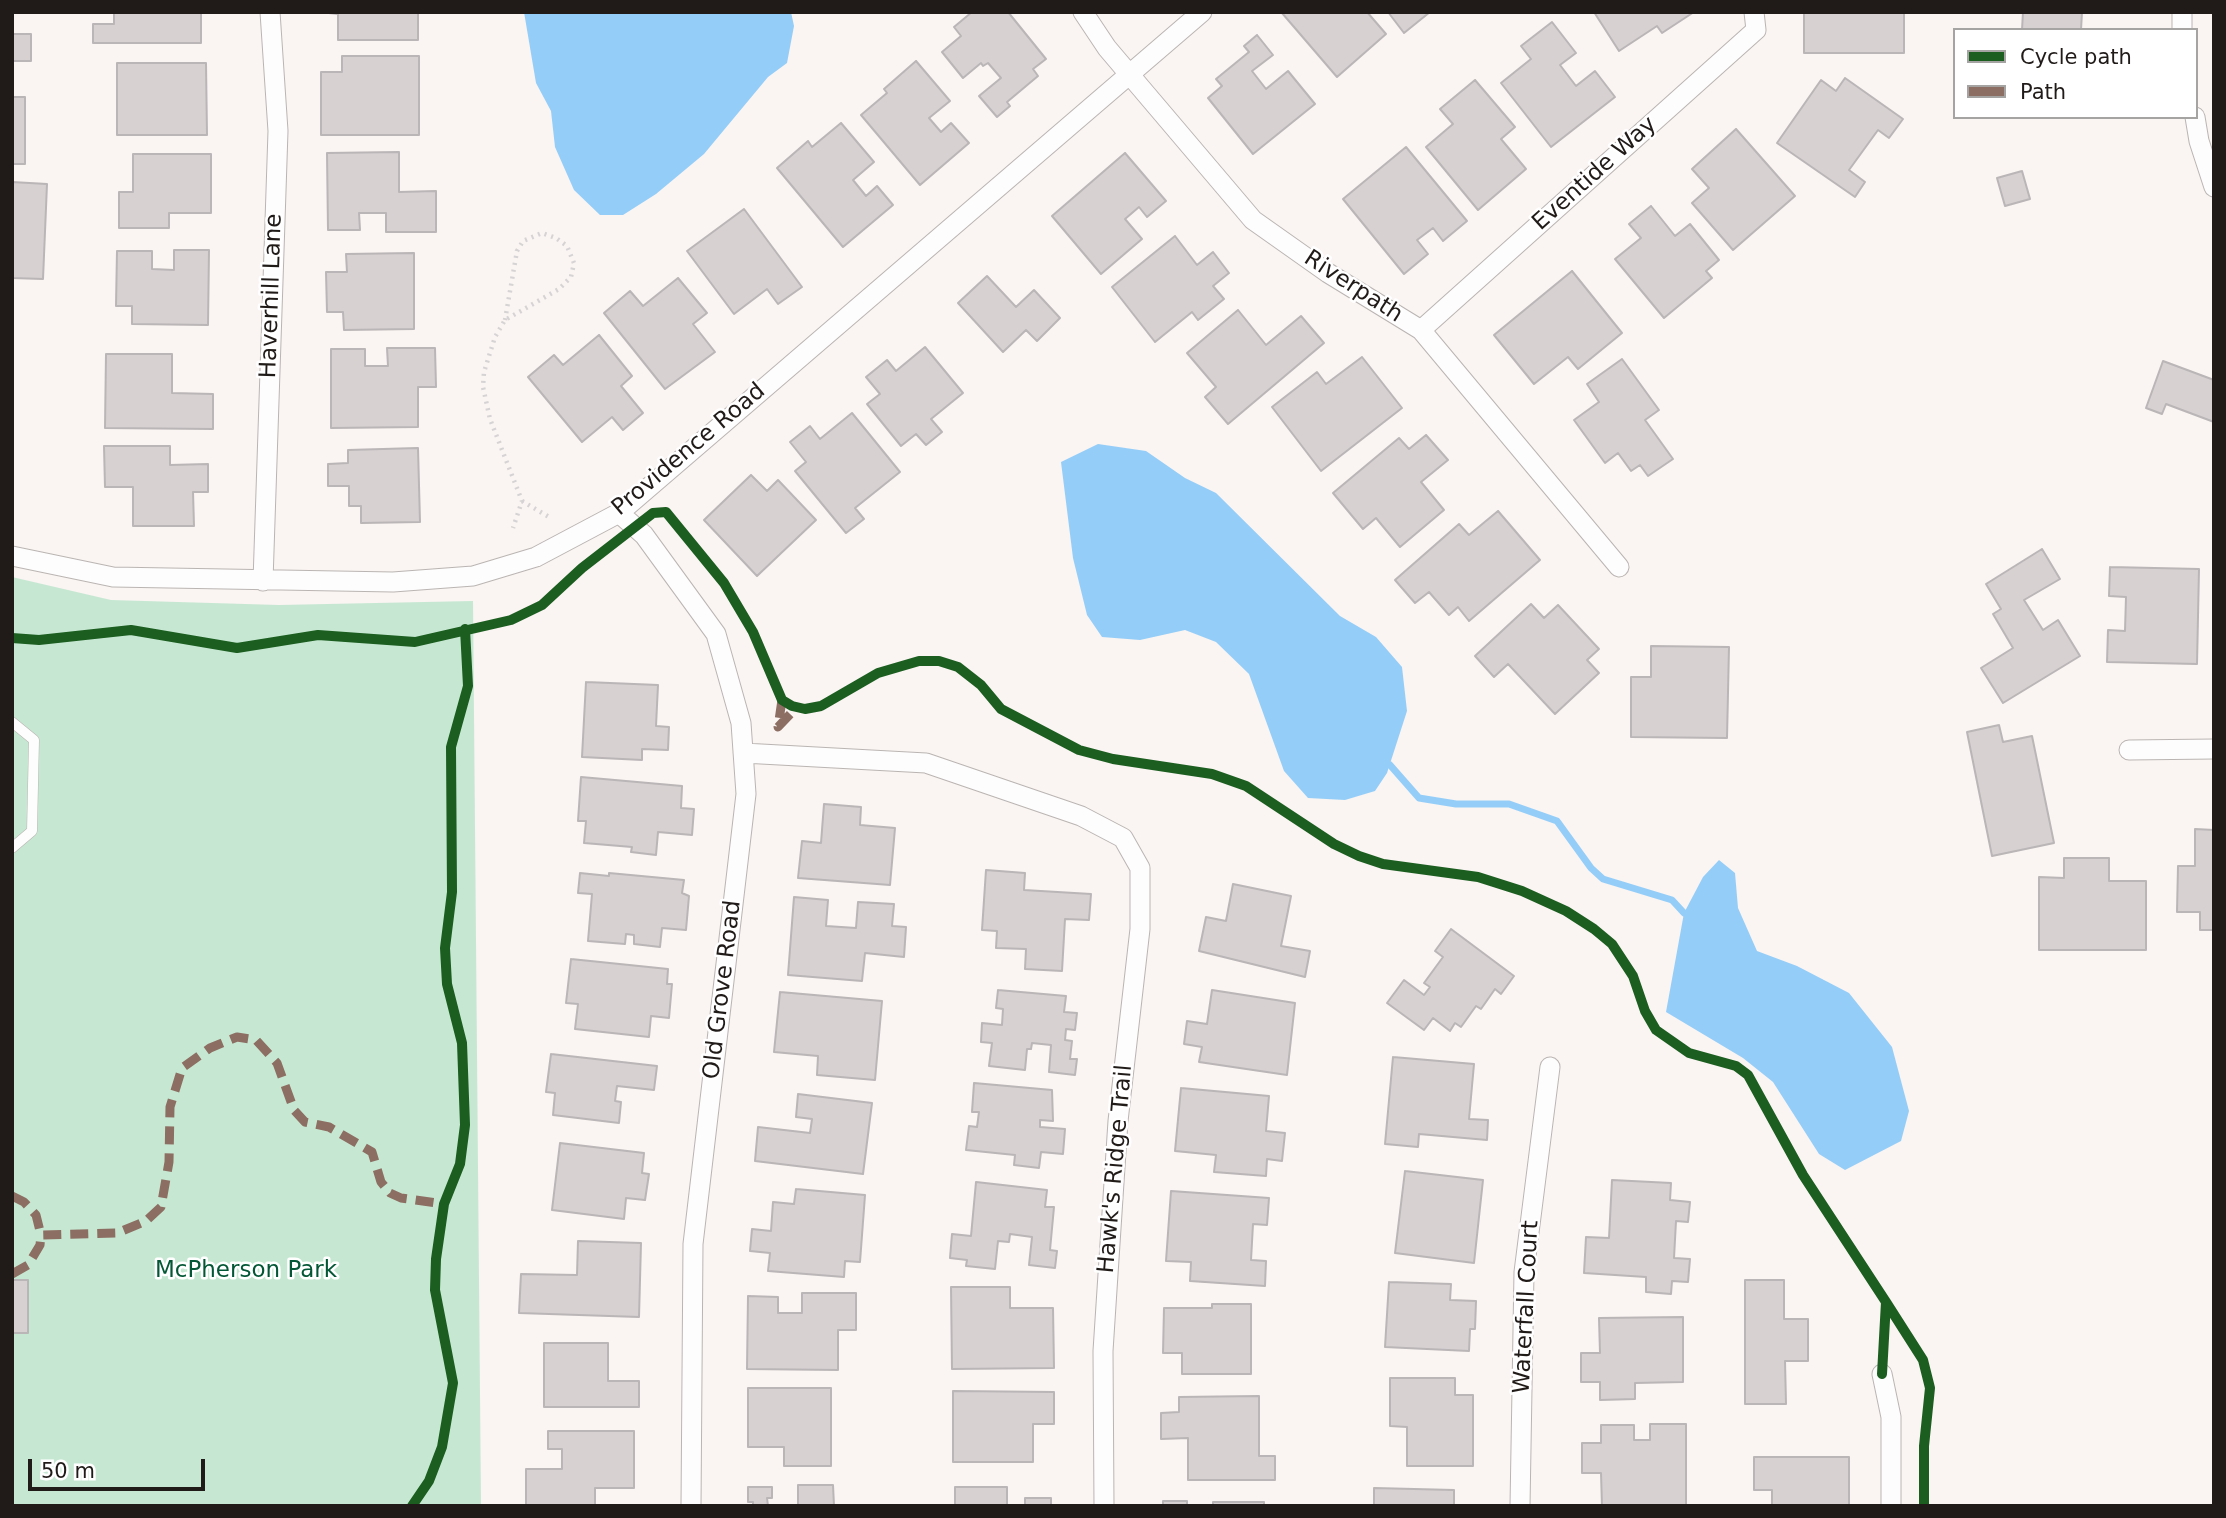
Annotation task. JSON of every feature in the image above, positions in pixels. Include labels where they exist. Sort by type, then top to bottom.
[{"type":"street","name":"Haverhill Lane","points":[[262,581],[278,131],[270,12]]},
{"type":"street","name":"Riverpath","points":[[1083,12],[1129,74],[1253,220],[1328,273],[1421,330],[1619,567]]},
{"type":"street","name":"Providence Road","points":[[12,556],[113,577],[393,582],[473,576],[536,557],[619,513],[1202,12]]},
{"type":"street","name":"Eventide Way","points":[[1421,330],[1756,30],[1754,12]]},
{"type":"street","points":[[2195,119],[2199,141],[2214,187]]},
{"type":"street","name":"Old Grove Road","points":[[619,513],[644,535],[716,634],[741,723],[746,794],[693,1244],[691,1506]]},
{"type":"street","points":[[2129,750],[2214,749]]},
{"type":"street","name":"Hawk's Ridge Trail","points":[[743,753],[926,763],[1081,816],[1123,838],[1140,868],[1140,929],[1118,1121],[1102,1350],[1104,1506]]},
{"type":"street","name":"Waterfall Court","points":[[1521,1506],[1524,1272],[1550,1067]]},
{"type":"street","points":[[1882,1374],[1891,1417],[1891,1506]]},
{"type":"lane","points":[[12,722],[34,740],[32,831],[12,848]]},
{"type":"path","points":[[505,320],[559,289],[571,276],[574,263],[567,246],[556,238],[542,233],[523,241],[517,251],[505,320],[488,357],[483,387],[490,419],[522,501],[549,517]]},
{"type":"path","points":[[513,528],[522,501]]},
{"type":"green space","name":"McPherson Park","points":[[12,577],[111,600],[279,605],[473,601],[481,1506],[12,1506]]},
{"type":"water","points":[[524,12],[791,12],[794,26],[787,63],[768,77],[704,154],[656,194],[623,215],[600,215],[574,190],[555,147],[551,111],[536,83]]},
{"type":"water","points":[[1098,444],[1146,451],[1185,478],[1216,493],[1340,616],[1376,637],[1402,667],[1407,711],[1387,773],[1375,791],[1345,800],[1308,798],[1284,771],[1249,674],[1216,642],[1185,630],[1140,640],[1102,637],[1087,615],[1073,558],[1061,462]]},
{"type":"water","points":[[1719,860],[1735,873],[1738,908],[1757,951],[1797,966],[1849,993],[1892,1047],[1909,1111],[1901,1141],[1845,1170],[1819,1154],[1773,1082],[1743,1058],[1666,1012],[1684,913],[1703,877]]},
{"type":"building","points":[[114,12],[201,12],[201,43],[93,43],[93,24],[114,24]]},
{"type":"building","points":[[319,12],[418,12],[418,40],[338,40],[338,14]]},
{"type":"building","points":[[972,12],[1008,12],[1046,59],[1033,69],[1038,76],[1007,102],[1010,106],[997,117],[979,96],[1001,78],[988,63],[983,66],[981,63],[963,78],[942,52],[961,36],[954,27]]},
{"type":"building","points":[[1367,12],[1386,34],[1337,77],[1282,13]]},
{"type":"building","points":[[1388,12],[1430,12],[1404,33]]},
{"type":"building","points":[[1594,12],[1694,12],[1662,33],[1657,26],[1619,51]]},
{"type":"building","points":[[1804,12],[1904,12],[1904,53],[1804,53]]},
{"type":"building","points":[[2023,12],[2082,12],[2081,28],[2022,28]]},
{"type":"building","points":[[1552,22],[1576,53],[1560,65],[1576,86],[1595,71],[1615,97],[1551,147],[1501,83],[1531,59],[1521,46]]},
{"type":"building","points":[[12,34],[31,34],[31,61],[12,61]]},
{"type":"building","points":[[1257,35],[1273,55],[1252,71],[1266,89],[1288,71],[1315,104],[1253,154],[1208,98],[1222,86],[1216,79],[1249,52],[1244,46]]},
{"type":"building","points":[[342,56],[419,56],[419,135],[321,135],[321,72],[342,72]]},
{"type":"building","points":[[916,61],[950,101],[929,118],[941,132],[951,123],[969,143],[920,185],[861,115],[887,93],[884,89]]},
{"type":"building","points":[[117,63],[206,63],[207,135],[117,135]]},
{"type":"building","points":[[1845,78],[1903,119],[1889,138],[1878,130],[1849,170],[1865,182],[1855,197],[1777,143],[1821,80],[1836,91]]},
{"type":"building","points":[[1475,80],[1515,127],[1501,139],[1526,169],[1478,210],[1426,147],[1453,124],[1440,109]]},
{"type":"building","points":[[12,97],[25,97],[25,164],[12,164]]},
{"type":"building","points":[[841,123],[874,162],[853,180],[866,196],[877,186],[893,205],[843,247],[777,168],[808,141],[812,147]]},
{"type":"building","points":[[1736,129],[1795,196],[1733,250],[1692,203],[1709,188],[1692,169]]},
{"type":"building","points":[[1406,147],[1467,221],[1443,241],[1433,228],[1417,240],[1428,254],[1404,274],[1343,199]]},
{"type":"building","points":[[399,152],[399,192],[436,191],[436,232],[386,232],[386,213],[359,213],[360,230],[328,230],[327,153]]},
{"type":"building","points":[[1125,153],[1166,201],[1147,217],[1139,207],[1125,219],[1142,239],[1101,274],[1052,216]]},
{"type":"building","points":[[133,154],[211,154],[211,213],[169,213],[169,228],[119,228],[119,192],[133,192]]},
{"type":"building","points":[[2022,171],[2030,199],[2005,206],[1997,178]]},
{"type":"building","points":[[12,182],[47,184],[43,279],[12,278]]},
{"type":"building","points":[[1651,206],[1675,236],[1690,224],[1719,260],[1706,271],[1712,278],[1664,318],[1615,259],[1641,238],[1629,224]]},
{"type":"building","points":[[744,209],[802,287],[778,304],[767,289],[734,314],[687,251]]},
{"type":"building","points":[[1175,236],[1197,265],[1213,252],[1229,273],[1213,286],[1224,299],[1198,320],[1192,312],[1155,342],[1112,287]]},
{"type":"building","points":[[174,250],[209,250],[208,325],[132,324],[132,306],[116,306],[117,251],[152,251],[152,269],[174,270]]},
{"type":"building","points":[[414,253],[414,329],[344,330],[343,312],[327,312],[326,272],[347,272],[346,254]]},
{"type":"building","points":[[1572,271],[1622,333],[1578,369],[1568,357],[1534,384],[1494,335]]},
{"type":"building","points":[[987,276],[1016,307],[1034,290],[1060,318],[1037,341],[1026,330],[1003,352],[958,303]]},
{"type":"building","points":[[678,278],[707,313],[693,324],[715,352],[665,389],[604,313],[630,291],[643,306]]},
{"type":"building","points":[[1238,310],[1266,345],[1301,316],[1324,343],[1228,424],[1205,397],[1216,387],[1187,353]]},
{"type":"building","points":[[599,335],[632,376],[621,386],[643,413],[623,430],[612,417],[582,442],[528,377],[554,355],[563,365]]},
{"type":"building","points":[[925,347],[963,393],[931,419],[942,432],[926,445],[916,434],[901,446],[867,404],[880,394],[866,377],[887,360],[896,371]]},
{"type":"building","points":[[387,348],[435,348],[436,387],[418,387],[418,427],[331,428],[331,349],[365,349],[365,366],[388,366]]},
{"type":"building","points":[[106,354],[172,354],[172,393],[213,394],[213,429],[105,428]]},
{"type":"building","points":[[1362,357],[1402,408],[1321,471],[1272,407],[1317,372],[1326,384]]},
{"type":"building","points":[[1622,359],[1659,410],[1645,420],[1673,459],[1648,476],[1640,465],[1631,471],[1618,453],[1605,463],[1574,420],[1599,402],[1587,384]]},
{"type":"building","points":[[2163,361],[2214,380],[2214,422],[2166,404],[2162,414],[2146,408]]},
{"type":"building","points":[[852,413],[900,472],[855,508],[864,519],[846,533],[795,471],[806,462],[790,442],[810,426],[820,439]]},
{"type":"building","points":[[1426,435],[1448,460],[1421,482],[1444,510],[1400,547],[1376,518],[1363,529],[1333,493],[1399,438],[1409,449]]},
{"type":"building","points":[[104,446],[170,446],[170,465],[208,464],[208,492],[193,492],[194,526],[133,526],[133,487],[105,487]]},
{"type":"building","points":[[418,448],[420,522],[361,523],[361,506],[349,506],[349,486],[328,486],[328,464],[348,463],[348,450]]},
{"type":"building","points":[[751,475],[767,491],[778,480],[816,520],[757,576],[704,520]]},
{"type":"building","points":[[1498,511],[1540,560],[1469,621],[1458,607],[1449,615],[1429,592],[1415,603],[1395,580],[1459,524],[1469,535]]},
{"type":"building","points":[[2042,549],[2060,579],[2024,600],[2043,630],[2058,620],[2080,656],[2003,703],[1981,668],[2013,648],[1993,614],[2001,609],[1986,584]]},
{"type":"building","points":[[2110,567],[2199,569],[2197,664],[2107,662],[2108,630],[2125,631],[2126,597],[2109,596]]},
{"type":"building","points":[[1531,604],[1544,618],[1558,605],[1599,649],[1587,660],[1599,673],[1555,714],[1508,664],[1494,677],[1475,656]]},
{"type":"building","points":[[1651,646],[1729,647],[1727,738],[1631,737],[1631,677],[1651,677]]},
{"type":"building","points":[[586,682],[658,685],[656,726],[669,727],[668,750],[642,749],[642,760],[582,757]]},
{"type":"building","points":[[1999,725],[2003,742],[2032,736],[2054,843],[1992,856],[1967,732]]},
{"type":"building","points":[[581,777],[682,786],[681,808],[694,809],[692,835],[658,832],[656,855],[631,852],[632,847],[584,843],[586,821],[578,821]]},
{"type":"building","points":[[824,804],[861,807],[860,825],[895,828],[890,885],[798,878],[802,841],[821,843]]},
{"type":"building","points":[[2195,829],[2214,830],[2214,930],[2200,930],[2200,912],[2177,912],[2178,866],[2195,866]]},
{"type":"building","points":[[2064,858],[2109,858],[2109,881],[2146,881],[2146,950],[2039,950],[2039,877],[2064,878]]},
{"type":"building","points":[[986,870],[1025,873],[1024,890],[1091,894],[1089,920],[1065,919],[1062,971],[1025,969],[1026,949],[996,948],[997,931],[982,930]]},
{"type":"building","points":[[580,873],[684,880],[682,893],[689,896],[686,930],[662,928],[660,947],[634,944],[634,935],[626,934],[625,944],[588,941],[592,894],[578,893]]},
{"type":"building","points":[[1233,884],[1291,896],[1281,946],[1310,951],[1305,977],[1199,951],[1206,917],[1226,921]]},
{"type":"building","points":[[794,897],[828,900],[826,926],[856,928],[858,902],[894,904],[892,926],[906,927],[904,957],[865,953],[862,981],[788,975]]},
{"type":"building","points":[[1451,929],[1514,976],[1501,994],[1495,989],[1481,1009],[1476,1006],[1461,1027],[1455,1023],[1450,1031],[1433,1018],[1424,1030],[1387,1003],[1404,980],[1424,995],[1430,987],[1424,983],[1443,957],[1435,951]]},
{"type":"building","points":[[571,959],[668,969],[667,984],[672,984],[669,1018],[651,1016],[649,1037],[575,1029],[578,1004],[566,1003]]},
{"type":"building","points":[[998,990],[1066,996],[1064,1012],[1077,1013],[1075,1030],[1066,1029],[1065,1040],[1072,1041],[1070,1059],[1077,1059],[1075,1075],[1049,1072],[1051,1045],[1032,1043],[1031,1049],[1027,1049],[1025,1070],[989,1066],[992,1043],[981,1042],[982,1023],[1002,1025],[1003,1009],[996,1008]]},
{"type":"building","points":[[1212,990],[1295,1003],[1287,1075],[1199,1062],[1202,1047],[1184,1044],[1187,1021],[1207,1024]]},
{"type":"building","points":[[780,992],[882,1001],[875,1080],[817,1075],[818,1056],[774,1052]]},
{"type":"building","points":[[551,1054],[657,1066],[654,1090],[617,1086],[615,1101],[621,1102],[619,1123],[553,1115],[555,1093],[546,1092]]},
{"type":"building","points":[[1393,1057],[1474,1064],[1469,1119],[1488,1120],[1487,1140],[1419,1134],[1418,1147],[1385,1144]]},
{"type":"building","points":[[974,1083],[1052,1090],[1053,1121],[1040,1120],[1040,1127],[1065,1129],[1063,1154],[1041,1152],[1039,1168],[1014,1165],[1015,1155],[966,1150],[969,1126],[977,1127],[979,1112],[972,1112]]},
{"type":"building","points":[[1181,1088],[1269,1096],[1266,1131],[1285,1133],[1282,1161],[1267,1159],[1266,1176],[1214,1172],[1216,1155],[1175,1151]]},
{"type":"building","points":[[798,1094],[872,1103],[863,1174],[755,1161],[758,1127],[810,1133],[812,1119],[796,1117]]},
{"type":"building","points":[[560,1143],[644,1153],[642,1173],[649,1174],[645,1200],[626,1198],[624,1219],[552,1210]]},
{"type":"building","points":[[1405,1171],[1483,1180],[1474,1263],[1395,1253]]},
{"type":"building","points":[[1612,1180],[1671,1183],[1670,1200],[1690,1202],[1688,1222],[1676,1221],[1674,1258],[1690,1259],[1688,1282],[1672,1281],[1671,1294],[1646,1292],[1646,1277],[1584,1273],[1586,1237],[1609,1238]]},
{"type":"building","points":[[976,1182],[1047,1190],[1045,1207],[1054,1207],[1050,1250],[1057,1251],[1055,1268],[1029,1265],[1032,1237],[1010,1234],[1009,1242],[998,1241],[995,1269],[966,1266],[967,1260],[950,1258],[952,1234],[971,1236]]},
{"type":"building","points":[[796,1189],[865,1195],[860,1262],[845,1261],[844,1277],[768,1271],[770,1253],[750,1251],[752,1229],[771,1231],[773,1202],[794,1204]]},
{"type":"building","points":[[1171,1191],[1269,1198],[1267,1225],[1253,1224],[1251,1260],[1266,1261],[1265,1286],[1190,1281],[1191,1262],[1166,1261]]},
{"type":"building","points":[[578,1241],[641,1243],[639,1317],[519,1313],[521,1274],[577,1275]]},
{"type":"building","points":[[12,1280],[28,1280],[28,1333],[12,1333]]},
{"type":"building","points":[[1745,1280],[1784,1280],[1784,1319],[1808,1319],[1808,1361],[1785,1361],[1786,1404],[1745,1404]]},
{"type":"building","points":[[1389,1282],[1451,1284],[1450,1300],[1476,1301],[1475,1329],[1470,1329],[1469,1351],[1385,1347]]},
{"type":"building","points":[[951,1287],[1010,1287],[1010,1308],[1053,1308],[1054,1368],[952,1369]]},
{"type":"building","points":[[802,1293],[856,1293],[856,1330],[838,1330],[838,1370],[747,1369],[748,1296],[778,1297],[778,1313],[802,1313]]},
{"type":"building","points":[[1212,1304],[1251,1304],[1251,1374],[1182,1374],[1182,1353],[1163,1353],[1164,1308],[1212,1308]]},
{"type":"building","points":[[1683,1317],[1683,1382],[1635,1383],[1635,1399],[1600,1400],[1600,1382],[1581,1382],[1581,1353],[1600,1353],[1599,1318]]},
{"type":"building","points":[[544,1343],[608,1343],[608,1381],[639,1381],[639,1407],[544,1407]]},
{"type":"building","points":[[1390,1378],[1455,1378],[1455,1395],[1473,1395],[1473,1466],[1407,1466],[1407,1427],[1390,1426]]},
{"type":"building","points":[[748,1388],[831,1388],[831,1466],[784,1466],[784,1447],[748,1447]]},
{"type":"building","points":[[953,1391],[1054,1392],[1054,1424],[1033,1424],[1033,1462],[953,1462]]},
{"type":"building","points":[[1259,1396],[1259,1456],[1275,1456],[1275,1480],[1188,1480],[1188,1438],[1161,1439],[1161,1413],[1179,1412],[1179,1397]]},
{"type":"building","points":[[1650,1424],[1686,1424],[1686,1506],[1602,1506],[1601,1473],[1582,1473],[1582,1443],[1601,1443],[1601,1425],[1634,1425],[1634,1440],[1650,1440]]},
{"type":"building","points":[[548,1431],[634,1431],[634,1488],[595,1488],[595,1505],[526,1505],[526,1469],[562,1469],[562,1449],[548,1449]]},
{"type":"building","points":[[1754,1457],[1849,1457],[1849,1506],[1772,1506],[1772,1490],[1754,1490]]},
{"type":"building","points":[[798,1485],[833,1485],[834,1506],[798,1506]]},
{"type":"building","points":[[748,1487],[772,1487],[772,1498],[767,1498],[768,1506],[753,1506],[753,1502],[748,1502]]},
{"type":"building","points":[[955,1487],[1007,1487],[1007,1506],[955,1506]]},
{"type":"building","points":[[1374,1488],[1454,1490],[1454,1506],[1374,1506]]},
{"type":"building","points":[[1025,1498],[1051,1498],[1051,1506],[1025,1506]]},
{"type":"building","points":[[1163,1501],[1187,1501],[1187,1506],[1163,1506]]},
{"type":"building","points":[[1213,1502],[1264,1502],[1264,1506],[1213,1506]]},
{"type":"waterway","points":[[1390,765],[1419,798],[1456,804],[1509,804],[1557,821],[1591,868],[1603,879],[1672,900],[1684,913]]},
{"type":"marked path","points":[[782,700],[778,727],[797,707]]},
{"type":"marked path","points":[[12,1196],[24,1202],[36,1215],[41,1235],[117,1233],[146,1221],[161,1207],[169,1162],[170,1107],[182,1068],[210,1048],[237,1037],[256,1040],[277,1063],[294,1110],[305,1122],[329,1127],[372,1152],[381,1182],[390,1193],[401,1198],[444,1204]]},
{"type":"marked path","points":[[12,1274],[28,1265],[40,1245],[41,1235]]},
{"type":"cycle path","points":[[12,638],[39,640],[131,630],[237,648],[318,635],[415,642],[511,620],[542,605],[582,568],[653,513],[666,512],[724,583],[753,632],[782,700],[792,706],[805,709],[821,706],[878,673],[919,661],[939,661],[958,667],[981,685],[1001,709],[1079,750],[1113,759],[1212,774],[1246,786],[1334,844],[1359,856],[1383,864],[1478,877],[1522,891],[1566,911],[1594,929],[1612,944],[1633,976],[1645,1011],[1656,1030],[1689,1053],[1736,1066],[1748,1075],[1803,1175],[1886,1302],[1882,1374]]},
{"type":"cycle path","points":[[412,1506],[429,1481],[442,1447],[453,1383],[435,1290],[436,1259],[444,1204],[460,1164],[465,1125],[462,1043],[447,984],[445,948],[452,892],[451,747],[468,686],[465,629]]},
{"type":"cycle path","points":[[1886,1302],[1923,1360],[1930,1388],[1924,1446],[1924,1506]]}]
